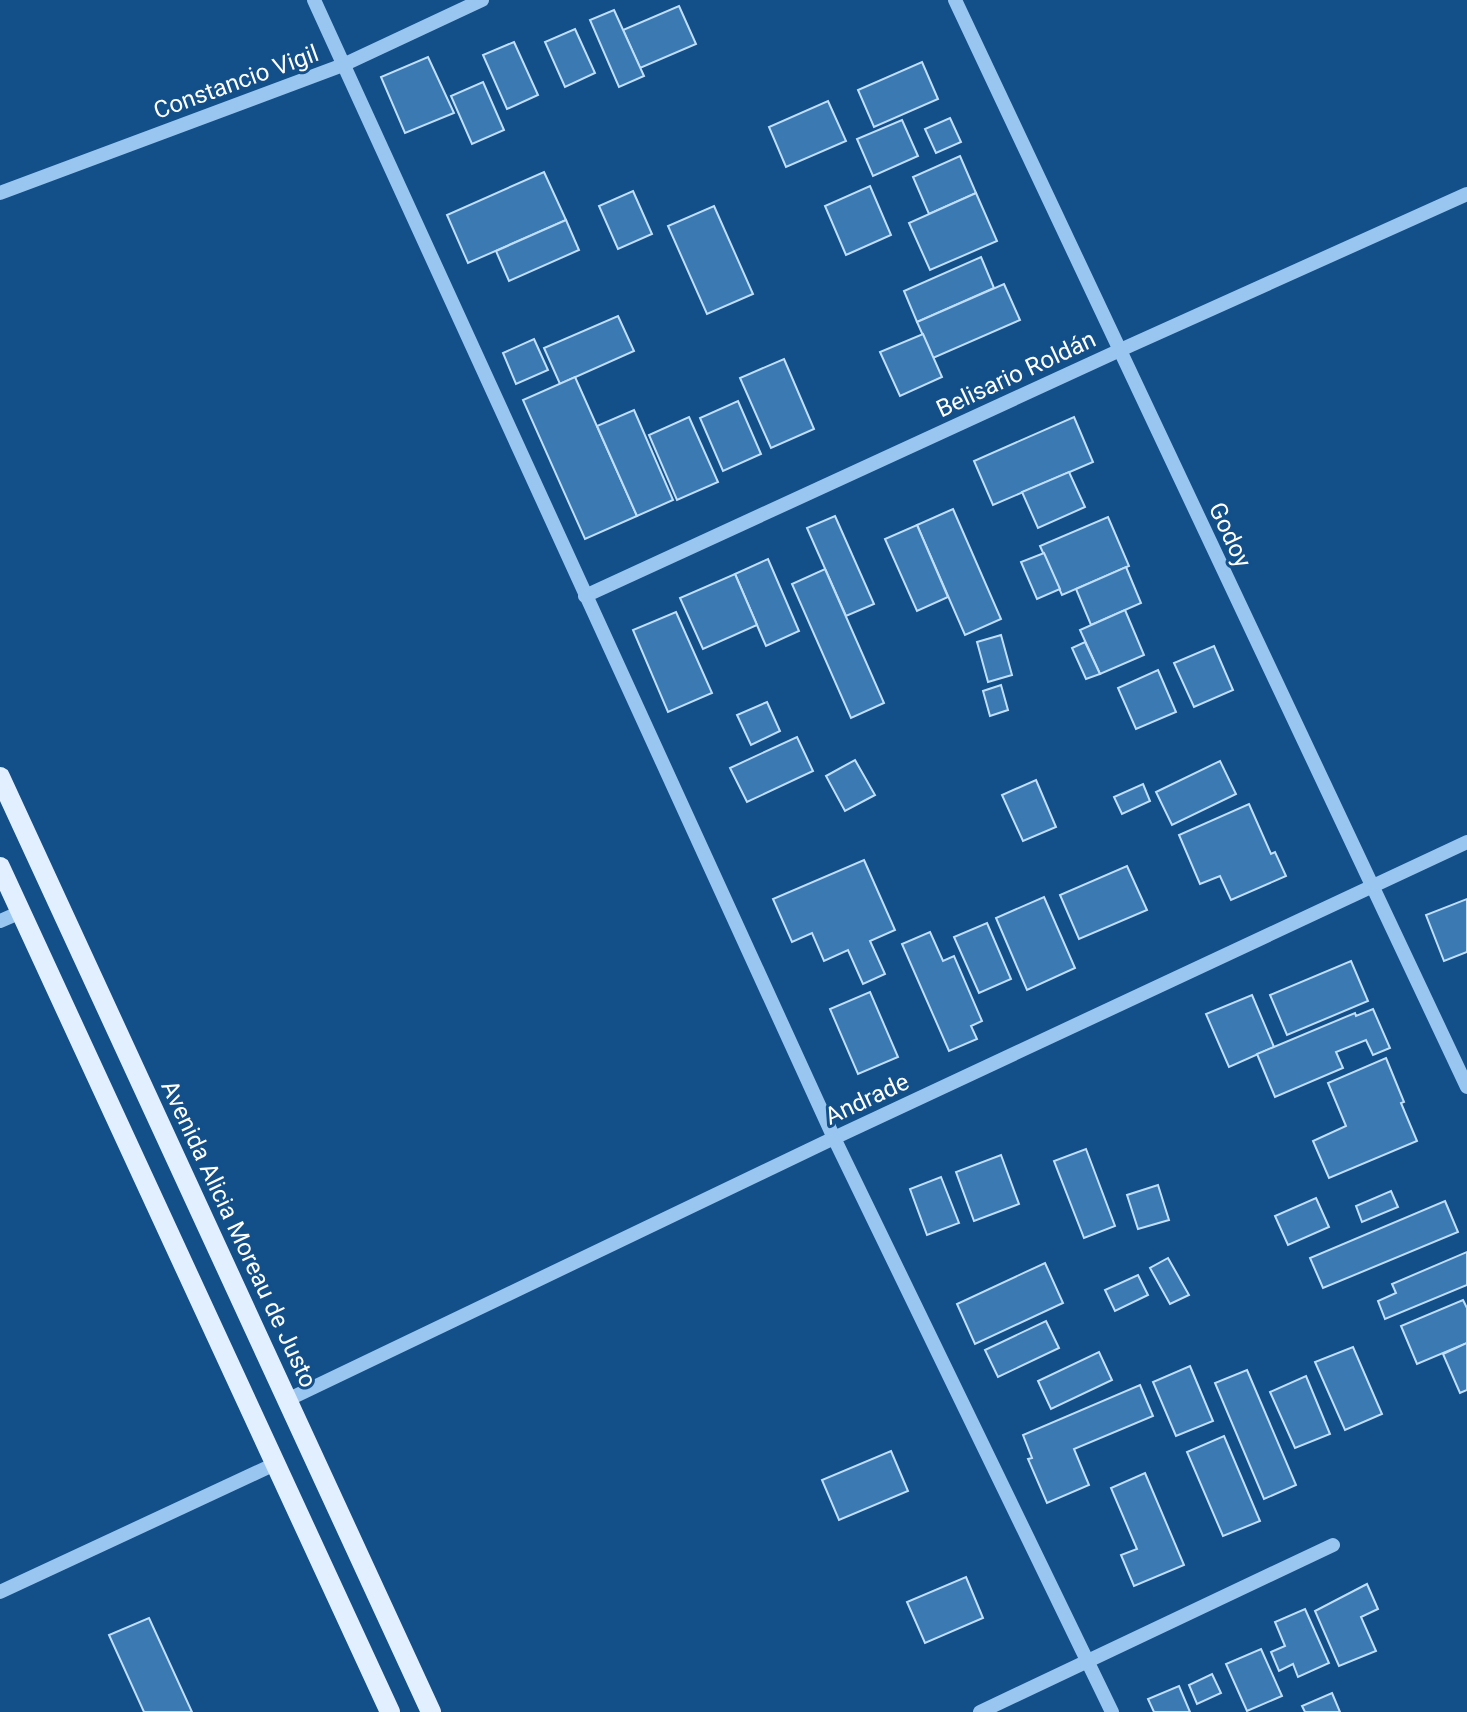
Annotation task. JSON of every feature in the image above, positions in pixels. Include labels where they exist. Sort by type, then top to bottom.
[{"type":"main road","name":"Avenida Alicia Moreau de Justo","points":[[0,777],[431,1712]]},
{"type":"main road","points":[[0,867],[390,1712]]},
{"type":"street","points":[[314,0],[834,1138],[1112,1712]]},
{"type":"street","name":"Constancio Vigil","points":[[0,193],[343,65],[482,0]]},
{"type":"street","name":"Godoy","points":[[955,0],[1467,1087]]},
{"type":"street","name":"Belisario Roldán","points":[[585,596],[1467,194]]},
{"type":"street","name":"Andrade","points":[[287,1400],[834,1138],[1467,842]]},
{"type":"street","points":[[0,921],[21,912]]},
{"type":"street","points":[[0,1592],[275,1464]]},
{"type":"street","points":[[980,1712],[1333,1545]]},
{"type":"building","points":[[679,6],[696,44],[640,68],[623,30]]},
{"type":"building","points":[[614,10],[644,76],[619,87],[590,20]]},
{"type":"building","points":[[575,29],[595,73],[565,87],[545,42]]},
{"type":"building","points":[[514,42],[538,95],[507,109],[483,55]]},
{"type":"building","points":[[428,57],[454,113],[405,133],[381,77]]},
{"type":"building","points":[[922,62],[938,99],[874,127],[858,90]]},
{"type":"building","points":[[483,82],[504,130],[472,144],[451,96]]},
{"type":"building","points":[[828,101],[846,141],[786,167],[769,127]]},
{"type":"building","points":[[950,118],[961,142],[936,153],[925,129]]},
{"type":"building","points":[[902,120],[918,156],[873,176],[857,139]]},
{"type":"building","points":[[960,156],[976,193],[929,214],[913,177]]},
{"type":"building","points":[[544,172],[566,220],[468,263],[447,215]]},
{"type":"building","points":[[870,186],[891,235],[846,255],[825,206]]},
{"type":"building","points":[[633,191],[652,234],[618,249],[599,206]]},
{"type":"building","points":[[976,193],[997,241],[930,270],[909,223]]},
{"type":"building","points":[[714,206],[753,294],[707,314],[668,226]]},
{"type":"building","points":[[566,220],[579,250],[509,281],[496,251]]},
{"type":"building","points":[[981,257],[994,288],[917,322],[904,291]]},
{"type":"building","points":[[1004,284],[1020,320],[933,358],[917,322]]},
{"type":"building","points":[[618,316],[634,351],[560,384],[544,348]]},
{"type":"building","points":[[923,334],[942,377],[900,396],[880,352]]},
{"type":"building","points":[[534,339],[548,370],[516,384],[503,353]]},
{"type":"building","points":[[784,359],[814,429],[771,448],[740,378]]},
{"type":"building","points":[[575,377],[637,516],[585,539],[523,400]]},
{"type":"building","points":[[738,401],[761,454],[723,471],[700,418]]},
{"type":"building","points":[[634,410],[673,500],[637,516],[597,426]]},
{"type":"building","points":[[689,417],[718,482],[677,500],[649,435]]},
{"type":"building","points":[[1074,417],[1093,462],[993,505],[974,461]]},
{"type":"building","points":[[1069,472],[1085,507],[1038,528],[1022,492]]},
{"type":"building","points":[[953,509],[1001,619],[965,635],[917,525]]},
{"type":"building","points":[[835,516],[874,604],[846,616],[807,528]]},
{"type":"building","points":[[1108,517],[1129,566],[1062,595],[1040,546]]},
{"type":"building","points":[[917,525],[948,597],[917,611],[885,539]]},
{"type":"building","points":[[1044,553],[1060,589],[1037,599],[1021,562]]},
{"type":"building","points":[[768,559],[799,631],[766,646],[735,574]]},
{"type":"building","points":[[1126,567],[1141,603],[1091,625],[1076,589]]},
{"type":"building","points":[[825,569],[884,703],[851,718],[792,584]]},
{"type":"building","points":[[735,574],[757,625],[703,649],[680,598]]},
{"type":"building","points":[[1125,610],[1144,655],[1100,674],[1080,630]]},
{"type":"building","points":[[676,612],[712,693],[668,712],[633,630]]},
{"type":"building","points":[[1001,635],[1012,675],[988,682],[977,642]]},
{"type":"building","points":[[1085,642],[1100,674],[1086,679],[1072,648]]},
{"type":"building","points":[[1214,646],[1233,690],[1194,707],[1174,663]]},
{"type":"building","points":[[1158,670],[1176,712],[1136,729],[1118,688]]},
{"type":"building","points":[[1001,685],[1008,710],[990,716],[983,691]]},
{"type":"building","points":[[767,702],[780,731],[751,745],[737,715]]},
{"type":"building","points":[[797,737],[813,771],[747,802],[730,768]]},
{"type":"building","points":[[855,760],[875,795],[845,811],[826,776]]},
{"type":"building","points":[[1220,761],[1236,794],[1172,825],[1156,792]]},
{"type":"building","points":[[1036,780],[1056,827],[1023,841],[1002,795]]},
{"type":"building","points":[[1143,784],[1150,801],[1122,814],[1114,797]]},
{"type":"building","points":[[1249,804],[1271,854],[1275,852],[1286,876],[1231,900],[1220,876],[1200,884],[1179,835]]},
{"type":"building","points":[[864,860],[895,930],[870,941],[885,974],[863,984],[848,950],[824,961],[812,933],[792,942],[773,899]]},
{"type":"building","points":[[1127,866],[1147,910],[1079,939],[1060,895]]},
{"type":"building","points":[[1044,897],[1075,968],[1027,990],[996,918]]},
{"type":"building","points":[[1467,899],[1467,952],[1444,961],[1426,915]]},
{"type":"building","points":[[987,923],[1011,979],[979,993],[954,937]]},
{"type":"building","points":[[930,932],[943,961],[954,956],[982,1021],[971,1026],[977,1039],[949,1051],[902,944]]},
{"type":"building","points":[[1351,961],[1368,1001],[1287,1035],[1270,995]]},
{"type":"building","points":[[870,992],[898,1057],[858,1074],[830,1009]]},
{"type":"building","points":[[1252,995],[1274,1047],[1229,1067],[1206,1014]]},
{"type":"building","points":[[1373,1009],[1390,1048],[1373,1055],[1366,1040],[1336,1052],[1343,1068],[1275,1097],[1257,1054],[1355,1013],[1356,1016]]},
{"type":"building","points":[[1386,1058],[1417,1141],[1329,1178],[1313,1141],[1346,1126],[1328,1083]]},
{"type":"building","points":[[1086,1149],[1115,1226],[1084,1238],[1054,1161]]},
{"type":"building","points":[[1001,1155],[1019,1204],[974,1221],[956,1172]]},
{"type":"building","points":[[941,1177],[959,1223],[927,1235],[910,1189]]},
{"type":"building","points":[[1158,1185],[1169,1220],[1138,1229],[1127,1195]]},
{"type":"building","points":[[1391,1191],[1398,1207],[1362,1222],[1356,1206]]},
{"type":"building","points":[[1316,1198],[1329,1227],[1288,1245],[1275,1216]]},
{"type":"building","points":[[1445,1201],[1458,1232],[1323,1288],[1310,1258]]},
{"type":"building","points":[[1467,1252],[1467,1285],[1385,1319],[1378,1301],[1396,1293],[1392,1284]]},
{"type":"building","points":[[1168,1258],[1189,1295],[1170,1304],[1150,1268]]},
{"type":"building","points":[[1045,1263],[1063,1303],[975,1344],[957,1304]]},
{"type":"building","points":[[1138,1275],[1148,1295],[1115,1311],[1105,1290]]},
{"type":"building","points":[[1463,1300],[1467,1308],[1467,1343],[1417,1364],[1401,1326]]},
{"type":"building","points":[[1046,1321],[1059,1348],[998,1377],[985,1350]]},
{"type":"building","points":[[1467,1343],[1467,1390],[1460,1393],[1443,1354]]},
{"type":"building","points":[[1353,1347],[1382,1414],[1345,1430],[1315,1362]]},
{"type":"building","points":[[1099,1352],[1112,1380],[1051,1409],[1038,1381]]},
{"type":"building","points":[[1190,1366],[1213,1421],[1176,1436],[1153,1382]]},
{"type":"building","points":[[1247,1370],[1296,1485],[1264,1499],[1215,1383]]},
{"type":"building","points":[[1306,1376],[1330,1434],[1295,1448],[1270,1392]]},
{"type":"building","points":[[1140,1385],[1153,1416],[1074,1449],[1089,1485],[1047,1503],[1028,1459],[1032,1458],[1023,1435]]},
{"type":"building","points":[[1224,1436],[1260,1521],[1223,1536],[1187,1452]]},
{"type":"building","points":[[891,1451],[908,1491],[839,1520],[822,1480]]},
{"type":"building","points":[[1145,1473],[1184,1565],[1134,1586],[1121,1555],[1137,1549],[1111,1488]]},
{"type":"building","points":[[966,1577],[983,1618],[925,1643],[907,1602]]},
{"type":"building","points":[[1367,1584],[1378,1609],[1361,1617],[1376,1651],[1339,1666],[1315,1611]]},
{"type":"building","points":[[1305,1609],[1329,1663],[1298,1677],[1293,1664],[1279,1671],[1271,1652],[1285,1646],[1275,1622]]},
{"type":"building","points":[[149,1618],[192,1712],[144,1712],[109,1635]]},
{"type":"building","points":[[1261,1649],[1282,1696],[1247,1711],[1226,1664]]},
{"type":"building","points":[[1212,1674],[1221,1693],[1197,1704],[1189,1685]]},
{"type":"building","points":[[1179,1686],[1190,1712],[1154,1712],[1148,1699]]},
{"type":"building","points":[[1332,1693],[1340,1712],[1305,1712],[1302,1706]]}]
